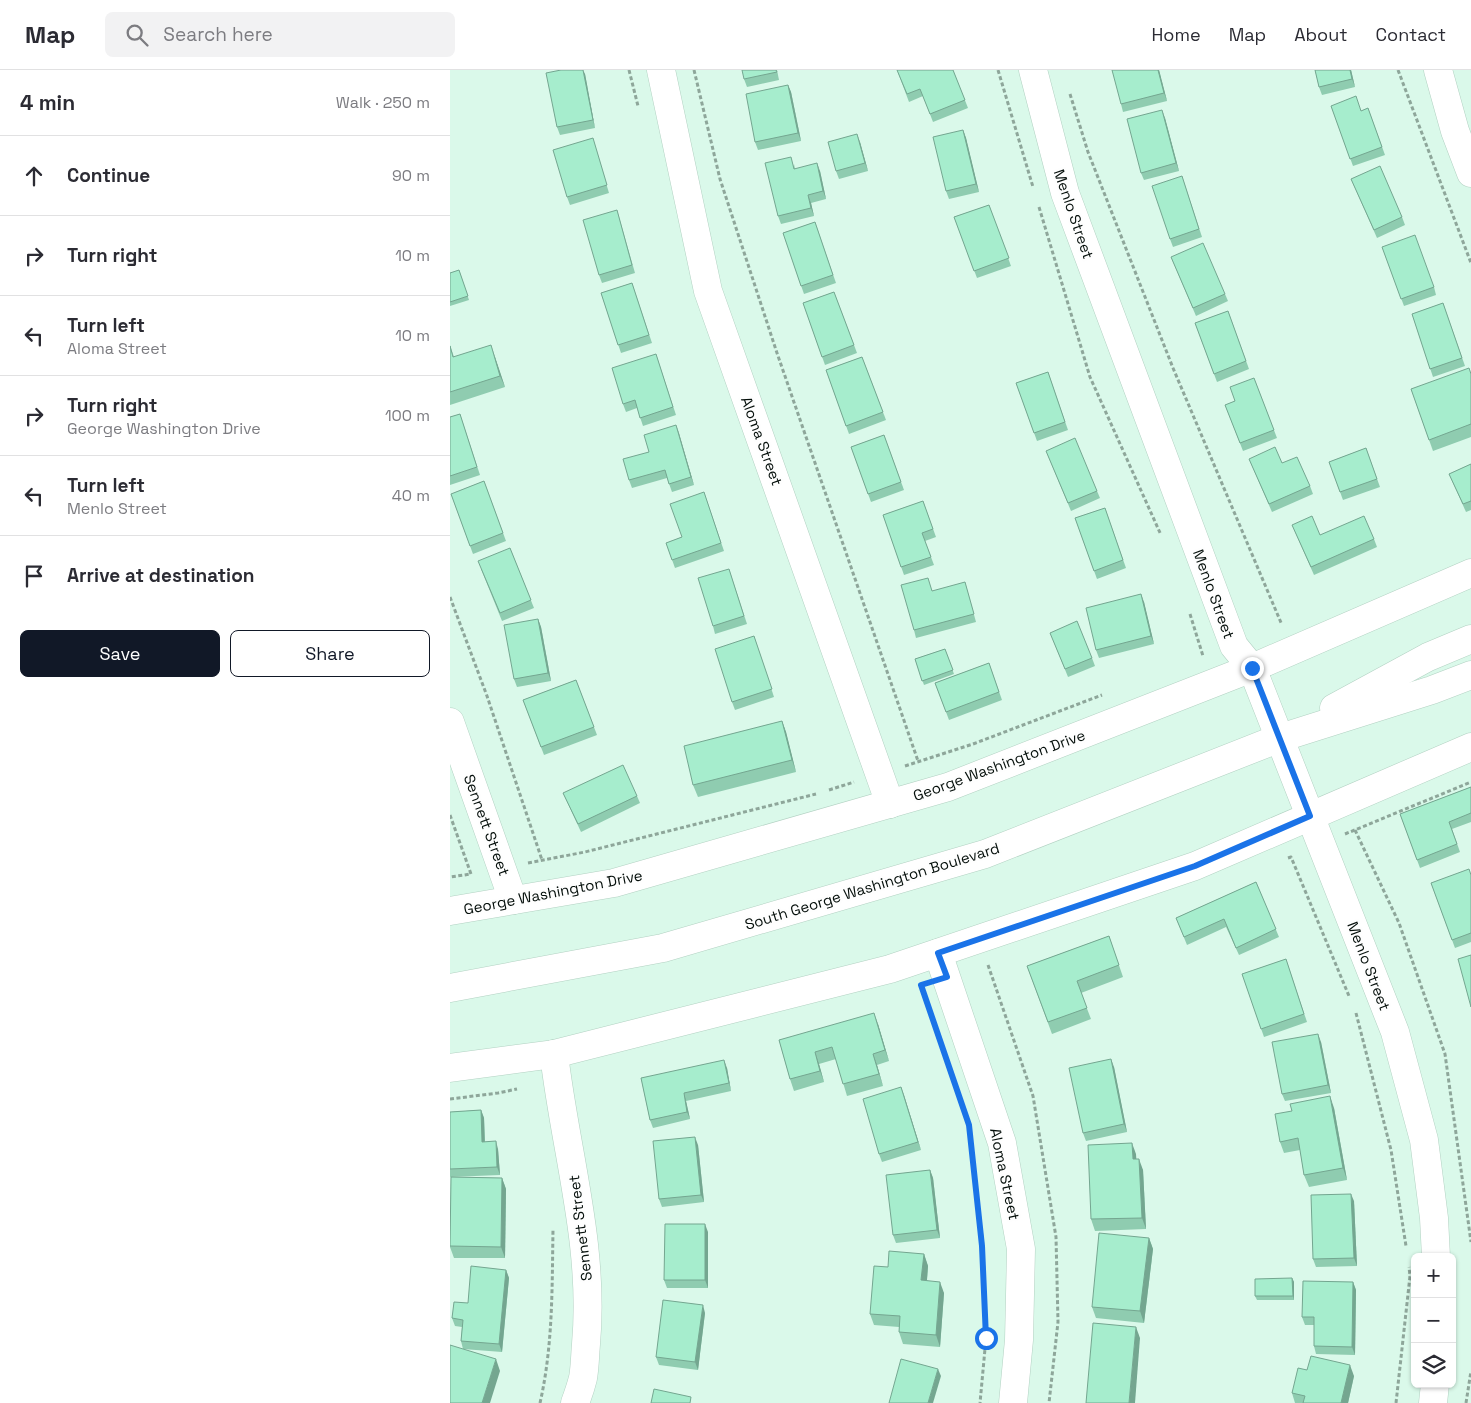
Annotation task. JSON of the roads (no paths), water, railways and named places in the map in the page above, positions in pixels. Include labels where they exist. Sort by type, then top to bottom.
[{"type":"street","name":"Aloma Street","points":[[660,70],[708,291],[890,804]]},
{"type":"street","name":"Menlo Street","points":[[1033,70],[1065,193],[1234,646],[1252,668],[1395,1032],[1424,1140],[1434,1218],[1436,1253]]},
{"type":"street","points":[[1438,70],[1455,131],[1471,173]]},
{"type":"street","name":"George Washington Drive","points":[[450,912],[614,883],[948,787],[1252,668],[1471,573]]},
{"type":"street","name":"South George Washington Boulevard","points":[[1280,738],[1428,657],[1471,639]]},
{"type":"street","name":"South George Washington Boulevard","points":[[450,988],[662,948],[977,856],[1280,738],[1432,690],[1471,675]]},
{"type":"street","name":"Sennett Street","points":[[450,722],[514,900]]},
{"type":"street","points":[[450,1068],[555,1066],[890,970],[943,965],[1195,866],[1471,748]]},
{"type":"street","name":"Aloma Street","points":[[943,965],[1002,1143],[1021,1249],[1019,1340],[1013,1403]]},
{"type":"street","name":"Sennett Street","points":[[555,1066],[580,1208],[587,1272],[587,1334],[583,1377],[575,1403]]},
{"type":"street","points":[[1433,1403],[1435,1388]]}]
